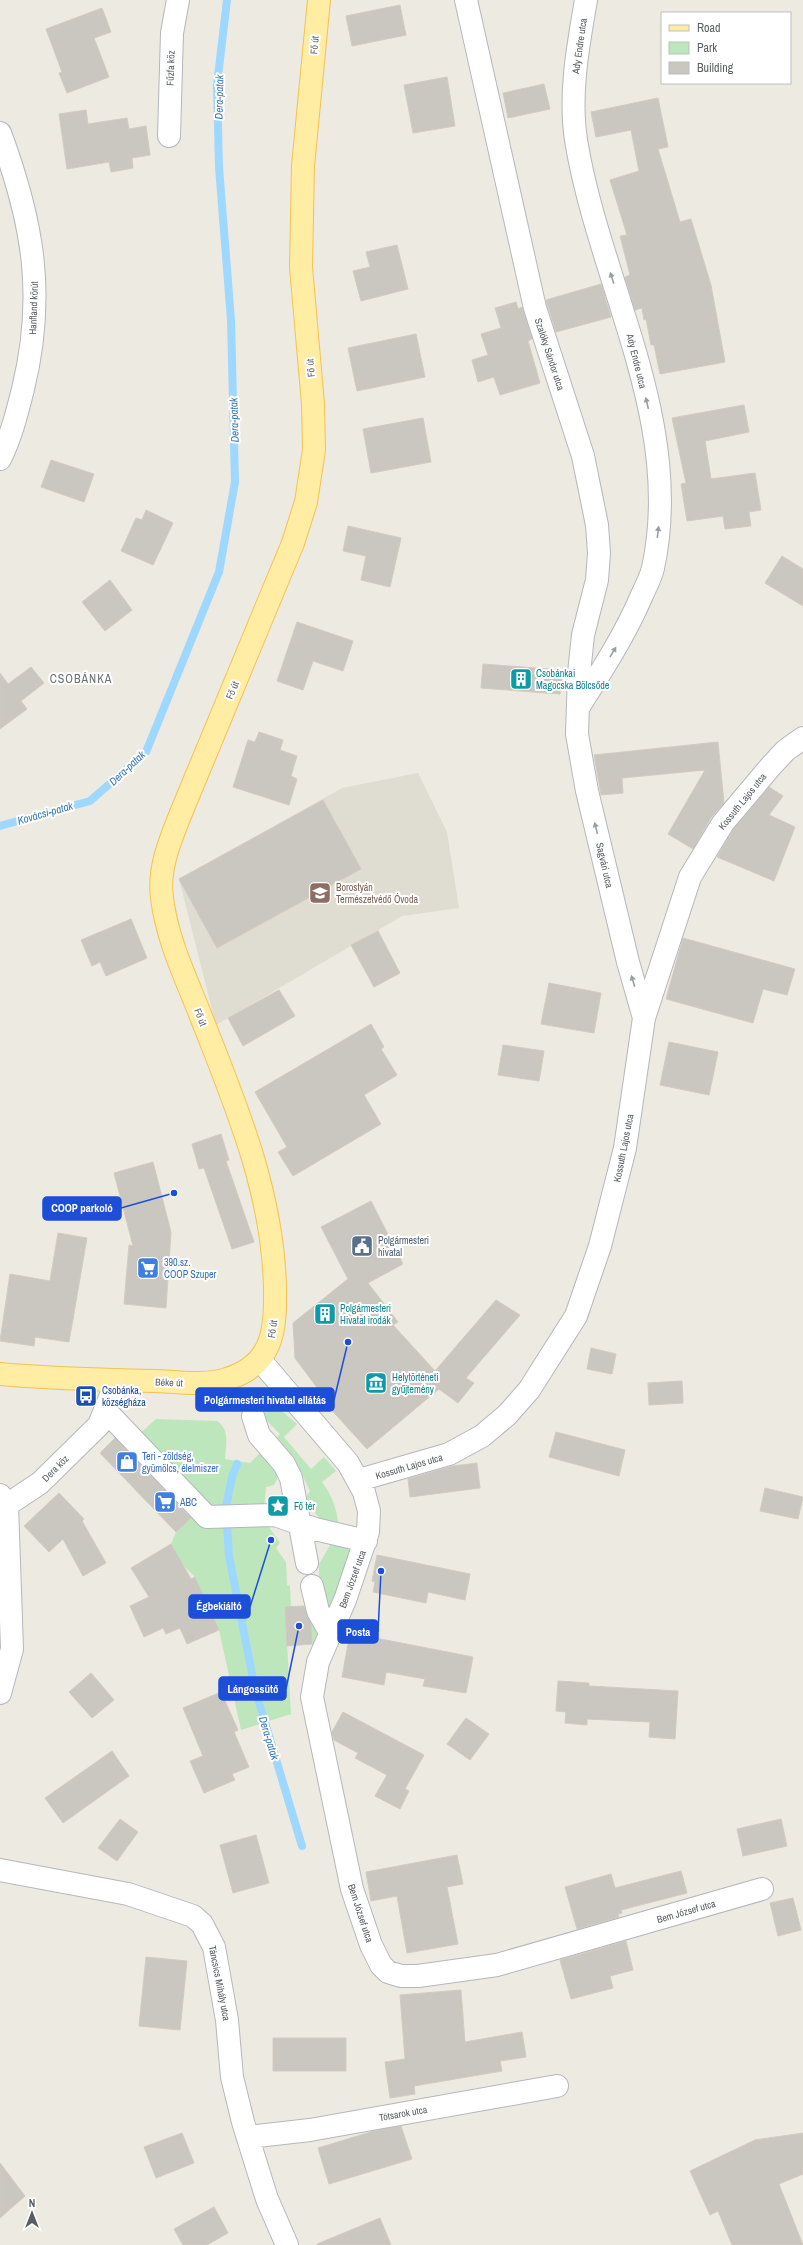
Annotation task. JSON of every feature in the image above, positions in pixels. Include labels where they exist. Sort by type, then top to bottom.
[{"type":"main road","name":"Fő út","points":[[260,1360],[271,1342],[275,1298],[274,1256],[261,1184],[242,1123],[170,937],[161,898],[161,875],[166,852],[181,813],[293,543],[306,502],[311,477],[314,450],[313,404],[301,267],[303,166],[319,0]]},
{"type":"main road","name":"Béke út","points":[[0,1374],[190,1382],[226,1380],[246,1371],[260,1360]]},
{"type":"street","name":"Fűzfa köz","points":[[169,136],[172,33],[178,0]]},
{"type":"street","name":"Szalóky Sándor utca","points":[[466,0],[535,308],[583,456],[597,525],[599,553],[597,580],[584,635],[577,709]]},
{"type":"street","name":"Ady Endre utca","points":[[577,709],[634,615],[653,569],[660,519],[659,482],[654,437],[647,401],[628,328],[602,250],[576,139],[574,77],[586,0]]},
{"type":"street","name":"Hanfland körút","points":[[0,133],[23,203],[31,242],[36,292],[31,356],[17,414],[0,459]]},
{"type":"street","name":"Sagvári utca","points":[[577,709],[577,734],[587,791],[628,962],[644,1018]]},
{"type":"street","name":"Kossuth Lajos utca","points":[[359,1480],[449,1454],[482,1436],[507,1415],[529,1390],[576,1316],[600,1246],[625,1148],[644,1018],[690,878],[722,823],[786,750],[803,738]]},
{"type":"street","points":[[260,1360],[340,1452],[359,1480]]},
{"type":"street","points":[[117,1380],[102,1417],[207,1517],[275,1515],[299,1524],[366,1540]]},
{"type":"street","points":[[253,1416],[259,1435],[287,1469],[293,1489],[307,1563]]},
{"type":"street","name":"Dera köz","points":[[3,1500],[40,1483],[102,1417]]},
{"type":"street","name":"Bem József utca","points":[[359,1480],[369,1511],[366,1540],[345,1600],[315,1669],[312,1697],[316,1723],[352,1889],[371,1945],[382,1965],[388,1972],[401,1976],[418,1976],[496,1966],[762,1889]]},
{"type":"street","points":[[0,1693],[12,1649],[3,1500]]},
{"type":"street","points":[[312,1586],[318,1611],[331,1634]]},
{"type":"street","name":"Táncsics Mihály utca","points":[[0,1870],[128,1894],[193,1916],[202,1924],[214,1947],[227,2020],[232,2077],[243,2122],[267,2199],[287,2245]]},
{"type":"street","name":"Tótsarok utca","points":[[249,2138],[277,2132],[310,2130],[558,2086]]},
{"type":"shaded area","name":"Borostyán Természetvédő Óvoda","points":[[418,773],[447,832],[459,908],[402,916],[216,1025],[179,879],[342,788]]},
{"type":"green space","points":[[265,1407],[283,1412],[297,1424],[284,1437],[311,1469],[324,1457],[336,1471],[322,1482],[334,1504],[339,1528],[325,1526],[305,1499],[310,1491],[298,1466],[274,1440],[280,1434],[264,1418]]},
{"type":"green space","points":[[156,1419],[217,1421],[224,1428],[226,1433],[225,1459],[250,1463],[263,1450],[281,1470],[274,1485],[266,1487],[264,1509],[216,1514],[137,1436]]},
{"type":"green space","points":[[195,1514],[264,1520],[280,1543],[276,1548],[286,1562],[287,1585],[290,1586],[291,1607],[285,1607],[291,1714],[241,1730],[219,1630],[195,1577],[182,1564],[171,1544],[176,1532]]},
{"type":"green space","points":[[332,1542],[355,1546],[316,1645],[312,1645],[310,1606],[319,1585],[319,1564]]},
{"type":"building","points":[[400,5],[406,35],[352,46],[346,16]]},
{"type":"building","points":[[102,8],[111,32],[94,38],[109,77],[67,93],[59,73],[62,72],[46,29]]},
{"type":"building","points":[[447,77],[455,126],[413,133],[404,85]]},
{"type":"building","points":[[544,84],[550,109],[508,118],[503,93]]},
{"type":"building","points":[[658,98],[668,147],[658,149],[680,222],[691,219],[711,285],[725,362],[660,374],[654,345],[651,345],[646,319],[644,320],[642,308],[635,310],[625,277],[630,275],[620,236],[627,235],[610,180],[639,171],[631,130],[596,137],[591,112]]},
{"type":"building","points":[[86,110],[88,124],[127,118],[129,129],[146,126],[150,155],[132,158],[133,168],[111,172],[109,162],[67,169],[59,114]]},
{"type":"building","points":[[397,245],[408,289],[361,301],[353,271],[370,267],[366,252]]},
{"type":"building","points":[[601,284],[611,317],[556,332],[546,300]]},
{"type":"building","points":[[516,302],[518,309],[522,307],[532,339],[528,341],[540,383],[500,395],[494,377],[478,382],[472,360],[488,355],[481,334],[501,328],[495,308]]},
{"type":"building","points":[[416,334],[425,377],[357,391],[348,348]]},
{"type":"building","points":[[744,405],[749,432],[705,441],[711,479],[755,473],[761,510],[749,512],[751,526],[725,529],[723,516],[687,521],[681,484],[686,483],[672,418]]},
{"type":"building","points":[[423,418],[431,462],[371,473],[363,429]]},
{"type":"building","points":[[51,460],[94,474],[84,502],[41,487]]},
{"type":"building","points":[[146,510],[173,523],[153,565],[121,551],[136,518],[142,520]]},
{"type":"building","points":[[348,526],[401,538],[390,587],[361,580],[366,556],[343,551]]},
{"type":"building","points":[[782,556],[803,569],[803,606],[765,583]]},
{"type":"building","points":[[110,580],[132,610],[105,631],[82,602]]},
{"type":"building","points":[[297,622],[353,641],[343,671],[313,661],[303,690],[277,681]]},
{"type":"building","name":"Csobánkai Magocska Bölcsőde","points":[[483,664],[562,670],[560,694],[481,688]]},
{"type":"building","points":[[31,667],[44,683],[21,701],[27,709],[0,729],[0,673],[8,684]]},
{"type":"building","points":[[259,732],[283,740],[280,750],[297,756],[291,776],[297,779],[289,805],[233,787],[248,740],[255,742]]},
{"type":"building","points":[[718,742],[724,803],[712,816],[693,849],[668,834],[705,770],[622,778],[623,793],[601,795],[594,755]]},
{"type":"building","points":[[769,787],[783,796],[769,815],[795,827],[774,881],[717,857],[733,830]]},
{"type":"building","name":"Borostyán Természetvédő Óvoda","points":[[323,800],[361,869],[217,948],[179,879]]},
{"type":"building","points":[[131,919],[147,958],[106,976],[100,962],[92,966],[81,940]]},
{"type":"building","points":[[378,931],[400,973],[374,987],[351,945]]},
{"type":"building","points":[[683,938],[795,969],[787,995],[763,989],[753,1023],[666,999]]},
{"type":"building","points":[[549,983],[601,993],[594,1033],[541,1024]]},
{"type":"building","points":[[279,990],[295,1016],[243,1046],[228,1018]]},
{"type":"building","points":[[371,1024],[384,1047],[381,1049],[397,1075],[364,1095],[381,1124],[293,1176],[278,1152],[287,1147],[255,1092]]},
{"type":"building","points":[[669,1042],[718,1052],[709,1095],[660,1085]]},
{"type":"building","points":[[503,1045],[544,1051],[539,1081],[498,1075]]},
{"type":"building","points":[[221,1134],[229,1160],[226,1161],[254,1242],[232,1249],[204,1168],[199,1169],[192,1144]]},
{"type":"building","name":"390.sz. COOP Szuper","points":[[153,1162],[171,1232],[166,1308],[124,1304],[129,1245],[133,1246],[114,1173]]},
{"type":"building","points":[[371,1201],[403,1264],[368,1283],[398,1322],[393,1325],[435,1371],[496,1300],[520,1315],[466,1378],[474,1383],[458,1403],[439,1389],[367,1449],[328,1406],[330,1405],[295,1358],[293,1323],[348,1279],[321,1227]]},
{"type":"building","points":[[58,1233],[87,1238],[69,1342],[35,1337],[34,1346],[0,1341],[10,1274],[50,1281]]},
{"type":"building","points":[[591,1348],[616,1354],[612,1374],[587,1369]]},
{"type":"building","points":[[682,1381],[683,1403],[649,1405],[648,1383]]},
{"type":"building","points":[[556,1432],[625,1450],[619,1476],[549,1457]]},
{"type":"building","points":[[115,1438],[191,1518],[176,1532],[100,1453]]},
{"type":"building","points":[[477,1463],[480,1488],[410,1497],[408,1479],[453,1466]]},
{"type":"building","points":[[765,1488],[803,1497],[798,1519],[760,1511]]},
{"type":"building","points":[[59,1493],[84,1519],[82,1521],[106,1563],[83,1576],[63,1539],[49,1552],[24,1526]]},
{"type":"building","points":[[171,1544],[191,1579],[195,1577],[219,1630],[187,1644],[180,1628],[166,1634],[163,1628],[144,1637],[130,1606],[149,1597],[131,1568]]},
{"type":"building","points":[[377,1555],[470,1574],[465,1600],[428,1592],[426,1603],[373,1592],[375,1582],[372,1581]]},
{"type":"building","points":[[304,1606],[311,1624],[312,1644],[287,1646],[285,1607]]},
{"type":"building","points":[[350,1633],[473,1657],[466,1693],[423,1686],[425,1679],[386,1672],[384,1685],[342,1677]]},
{"type":"building","points":[[91,1673],[114,1700],[92,1718],[69,1692]]},
{"type":"building","points":[[558,1681],[589,1683],[589,1686],[678,1691],[675,1739],[649,1737],[650,1722],[587,1719],[587,1725],[565,1723],[566,1712],[556,1711]]},
{"type":"building","points":[[221,1692],[238,1730],[234,1732],[249,1767],[232,1774],[235,1780],[204,1793],[190,1761],[203,1756],[183,1708]]},
{"type":"building","points":[[343,1712],[424,1755],[405,1789],[409,1791],[400,1809],[375,1796],[387,1775],[355,1758],[358,1753],[334,1740],[332,1732]]},
{"type":"building","points":[[466,1718],[489,1734],[470,1760],[447,1744]]},
{"type":"building","points":[[112,1751],[129,1776],[63,1823],[45,1798]]},
{"type":"building","points":[[120,1819],[138,1832],[117,1861],[98,1848]]},
{"type":"building","points":[[781,1819],[787,1846],[743,1856],[737,1829]]},
{"type":"building","points":[[256,1835],[269,1883],[233,1893],[220,1845]]},
{"type":"building","points":[[457,1855],[463,1884],[447,1887],[458,1944],[407,1953],[397,1896],[371,1901],[366,1872]]},
{"type":"building","points":[[681,1871],[687,1893],[621,1910],[622,1913],[618,1914],[619,1917],[577,1929],[565,1887],[611,1874],[615,1888]]},
{"type":"building","points":[[793,1898],[801,1930],[778,1936],[770,1903]]},
{"type":"building","points":[[626,1941],[633,1970],[610,1976],[613,1988],[571,1999],[560,1960]]},
{"type":"building","points":[[146,1957],[187,1961],[180,2030],[139,2026]]},
{"type":"building","points":[[461,1990],[465,2042],[522,2032],[526,2057],[500,2061],[502,2071],[414,2086],[415,2094],[390,2098],[385,2062],[405,2059],[400,1995]]},
{"type":"building","points":[[273,2038],[346,2038],[346,2071],[273,2071]]},
{"type":"building","points":[[401,2126],[412,2159],[329,2184],[318,2148],[374,2131]]},
{"type":"building","points":[[182,2133],[194,2163],[156,2178],[144,2147]]},
{"type":"building","points":[[803,2133],[803,2174],[779,2184],[803,2245],[732,2245],[718,2211],[710,2215],[690,2171],[755,2140]]},
{"type":"building","points":[[0,2163],[25,2196],[0,2218]]},
{"type":"building","points":[[214,2207],[228,2233],[207,2245],[183,2245],[174,2229]]},
{"type":"building","points":[[380,2218],[391,2245],[317,2245],[317,2244]]},
{"type":"waterway","name":"Dera-patak","points":[[0,826],[90,801],[146,752],[219,572],[235,482],[231,320],[219,167],[217,85],[227,0]]},
{"type":"waterway","name":"Dera-patak","points":[[237,1464],[232,1477],[226,1506],[229,1556],[255,1689],[302,1846]]},
{"type":"place","name":"Csobánkai Magocska Bölcsőde","points":[[521,679]]},
{"type":"place","name":"Borostyán Természetvédő Óvoda","points":[[320,893]]},
{"type":"place","name":"COOP parkoló","points":[[174,1193]]},
{"type":"place","name":"Polgármesteri hivatal","points":[[362,1246]]},
{"type":"place","name":"390.sz. COOP Szuper","points":[[148,1268]]},
{"type":"place","name":"Polgármesteri Hivatal irodák","points":[[325,1314]]},
{"type":"place","name":"Polgármesteri hivatal ellátás","points":[[348,1342]]},
{"type":"place","name":"Helytörténeti gyűjtemény","points":[[376,1383]]},
{"type":"place","name":"Csobánka, községháza","points":[[86,1396]]},
{"type":"place","name":"Teri - zöldség, gyümölcs, élelmiszer","points":[[127,1462]]},
{"type":"place","name":"ABC","points":[[165,1502]]},
{"type":"place","name":"Fő tér","points":[[278,1506]]},
{"type":"place","name":"Égbekiáltó","points":[[271,1540]]},
{"type":"place","name":"Posta","points":[[381,1571]]},
{"type":"place","name":"Lángossütő","points":[[299,1626]]},
{"type":"district","name":"CSOBÁNKA","points":[[81,679]]},
{"type":"water label","name":"Kovácsi-patak","points":[[45,813]]}]
